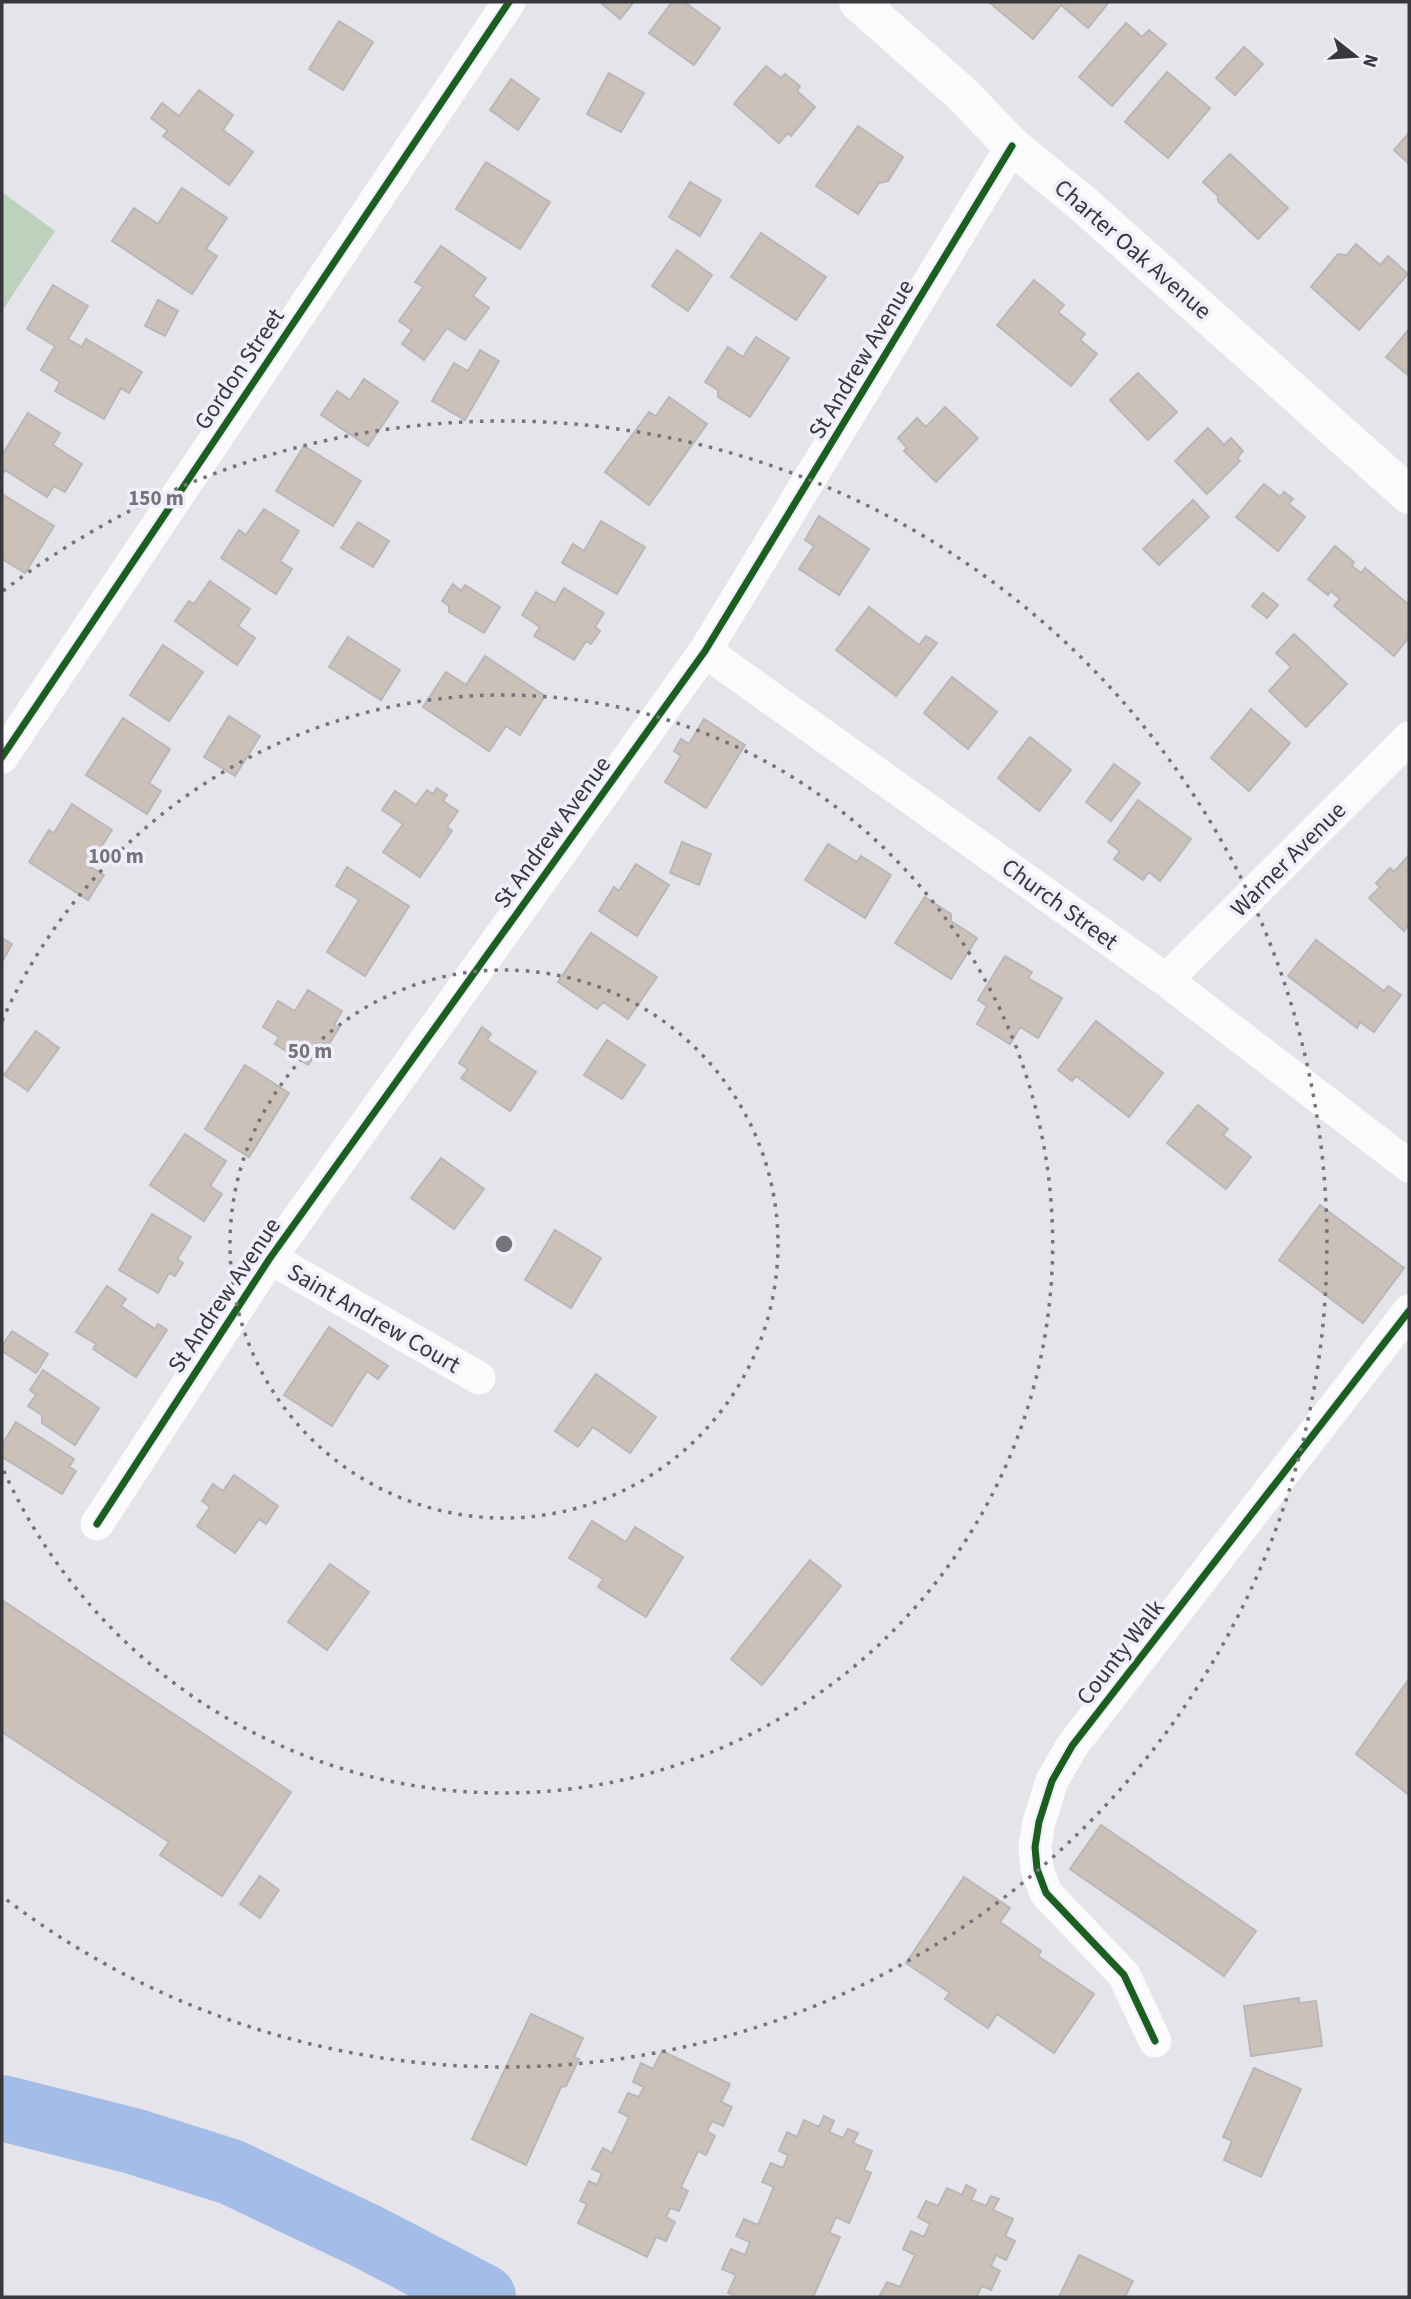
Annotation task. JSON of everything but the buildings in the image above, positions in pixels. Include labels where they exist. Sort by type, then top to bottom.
[{"type":"street","name":"Gordon Street","points":[[2,757],[509,2]]},
{"type":"street","name":"Charter Oak Avenue","points":[[858,2],[962,94],[1012,146],[1081,202],[1409,495]]},
{"type":"street","name":"St Andrew Avenue","points":[[97,1524],[270,1258],[705,651],[1012,146]]},
{"type":"street","name":"Church Street","points":[[705,651],[1166,980],[1409,1166]]},
{"type":"street","name":"Warner Avenue","points":[[1166,980],[1409,738]]},
{"type":"street","name":"Saint Andrew Court","points":[[270,1258],[479,1378]]},
{"type":"street","name":"County Walk","points":[[1154,2041],[1125,1975],[1046,1892],[1037,1870],[1035,1847],[1039,1822],[1052,1781],[1072,1746],[1409,1311]]},
{"type":"green space","points":[[2,192],[55,231],[2,311]]},
{"type":"waterway","points":[[2,2108],[133,2141],[231,2172],[366,2236],[483,2297]]},
{"type":"cycle path","points":[[2,757],[509,2]]},
{"type":"cycle path","points":[[97,1524],[270,1258],[705,651],[1012,146]]},
{"type":"cycle path","points":[[1155,2041],[1124,1975],[1046,1893],[1037,1869],[1035,1847],[1039,1822],[1052,1781],[1072,1746],[1409,1311]]}]
